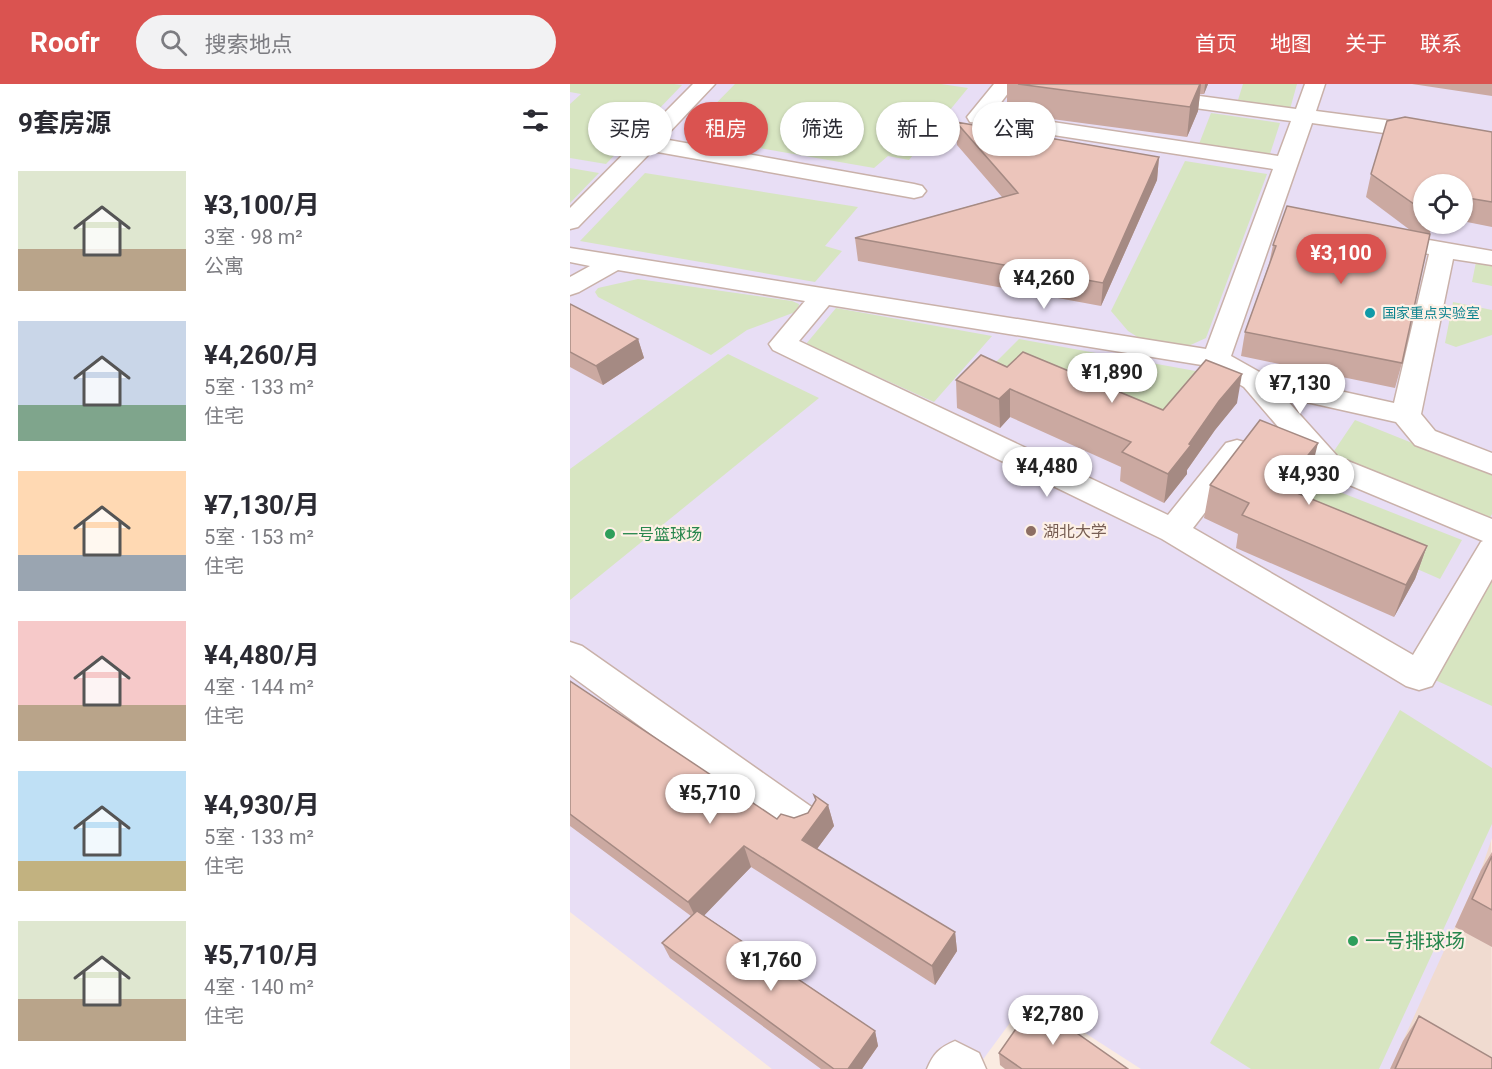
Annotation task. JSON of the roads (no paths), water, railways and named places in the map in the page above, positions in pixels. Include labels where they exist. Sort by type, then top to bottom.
[{"type":"street","points":[[672,118],[705,84]]},
{"type":"street","points":[[1005,84],[978,117],[1286,164]]},
{"type":"street","points":[[1064,84],[1304,114],[1492,141]]},
{"type":"street","points":[[1216,359],[1277,218],[1286,164],[1315,84]]},
{"type":"street","points":[[672,147],[914,191]]},
{"type":"street","points":[[570,222],[634,156]]},
{"type":"street","points":[[1361,235],[1492,258]]},
{"type":"street","points":[[1406,415],[1442,251]]},
{"type":"street","points":[[570,255],[1216,359],[1254,381],[1406,415],[1425,438],[1492,464]]},
{"type":"street","points":[[570,287],[613,263]]},
{"type":"street","points":[[822,296],[783,344],[1173,531],[1419,676],[1492,550]]},
{"type":"street","points":[[1254,381],[1261,419],[1327,464],[1492,532]]},
{"type":"street","points":[[1173,531],[1261,419]]},
{"type":"street","points":[[570,656],[799,820]]},
{"type":"street","points":[[950,1069],[955,1064],[963,1069]]},
{"type":"place","name":"国家重点实验室","points":[[1370,313]]},
{"type":"place","name":"湖北大学","points":[[1031,531]]},
{"type":"place","name":"一号篮球场","points":[[610,534]]},
{"type":"place","name":"一号排球场","points":[[1353,941]]}]
